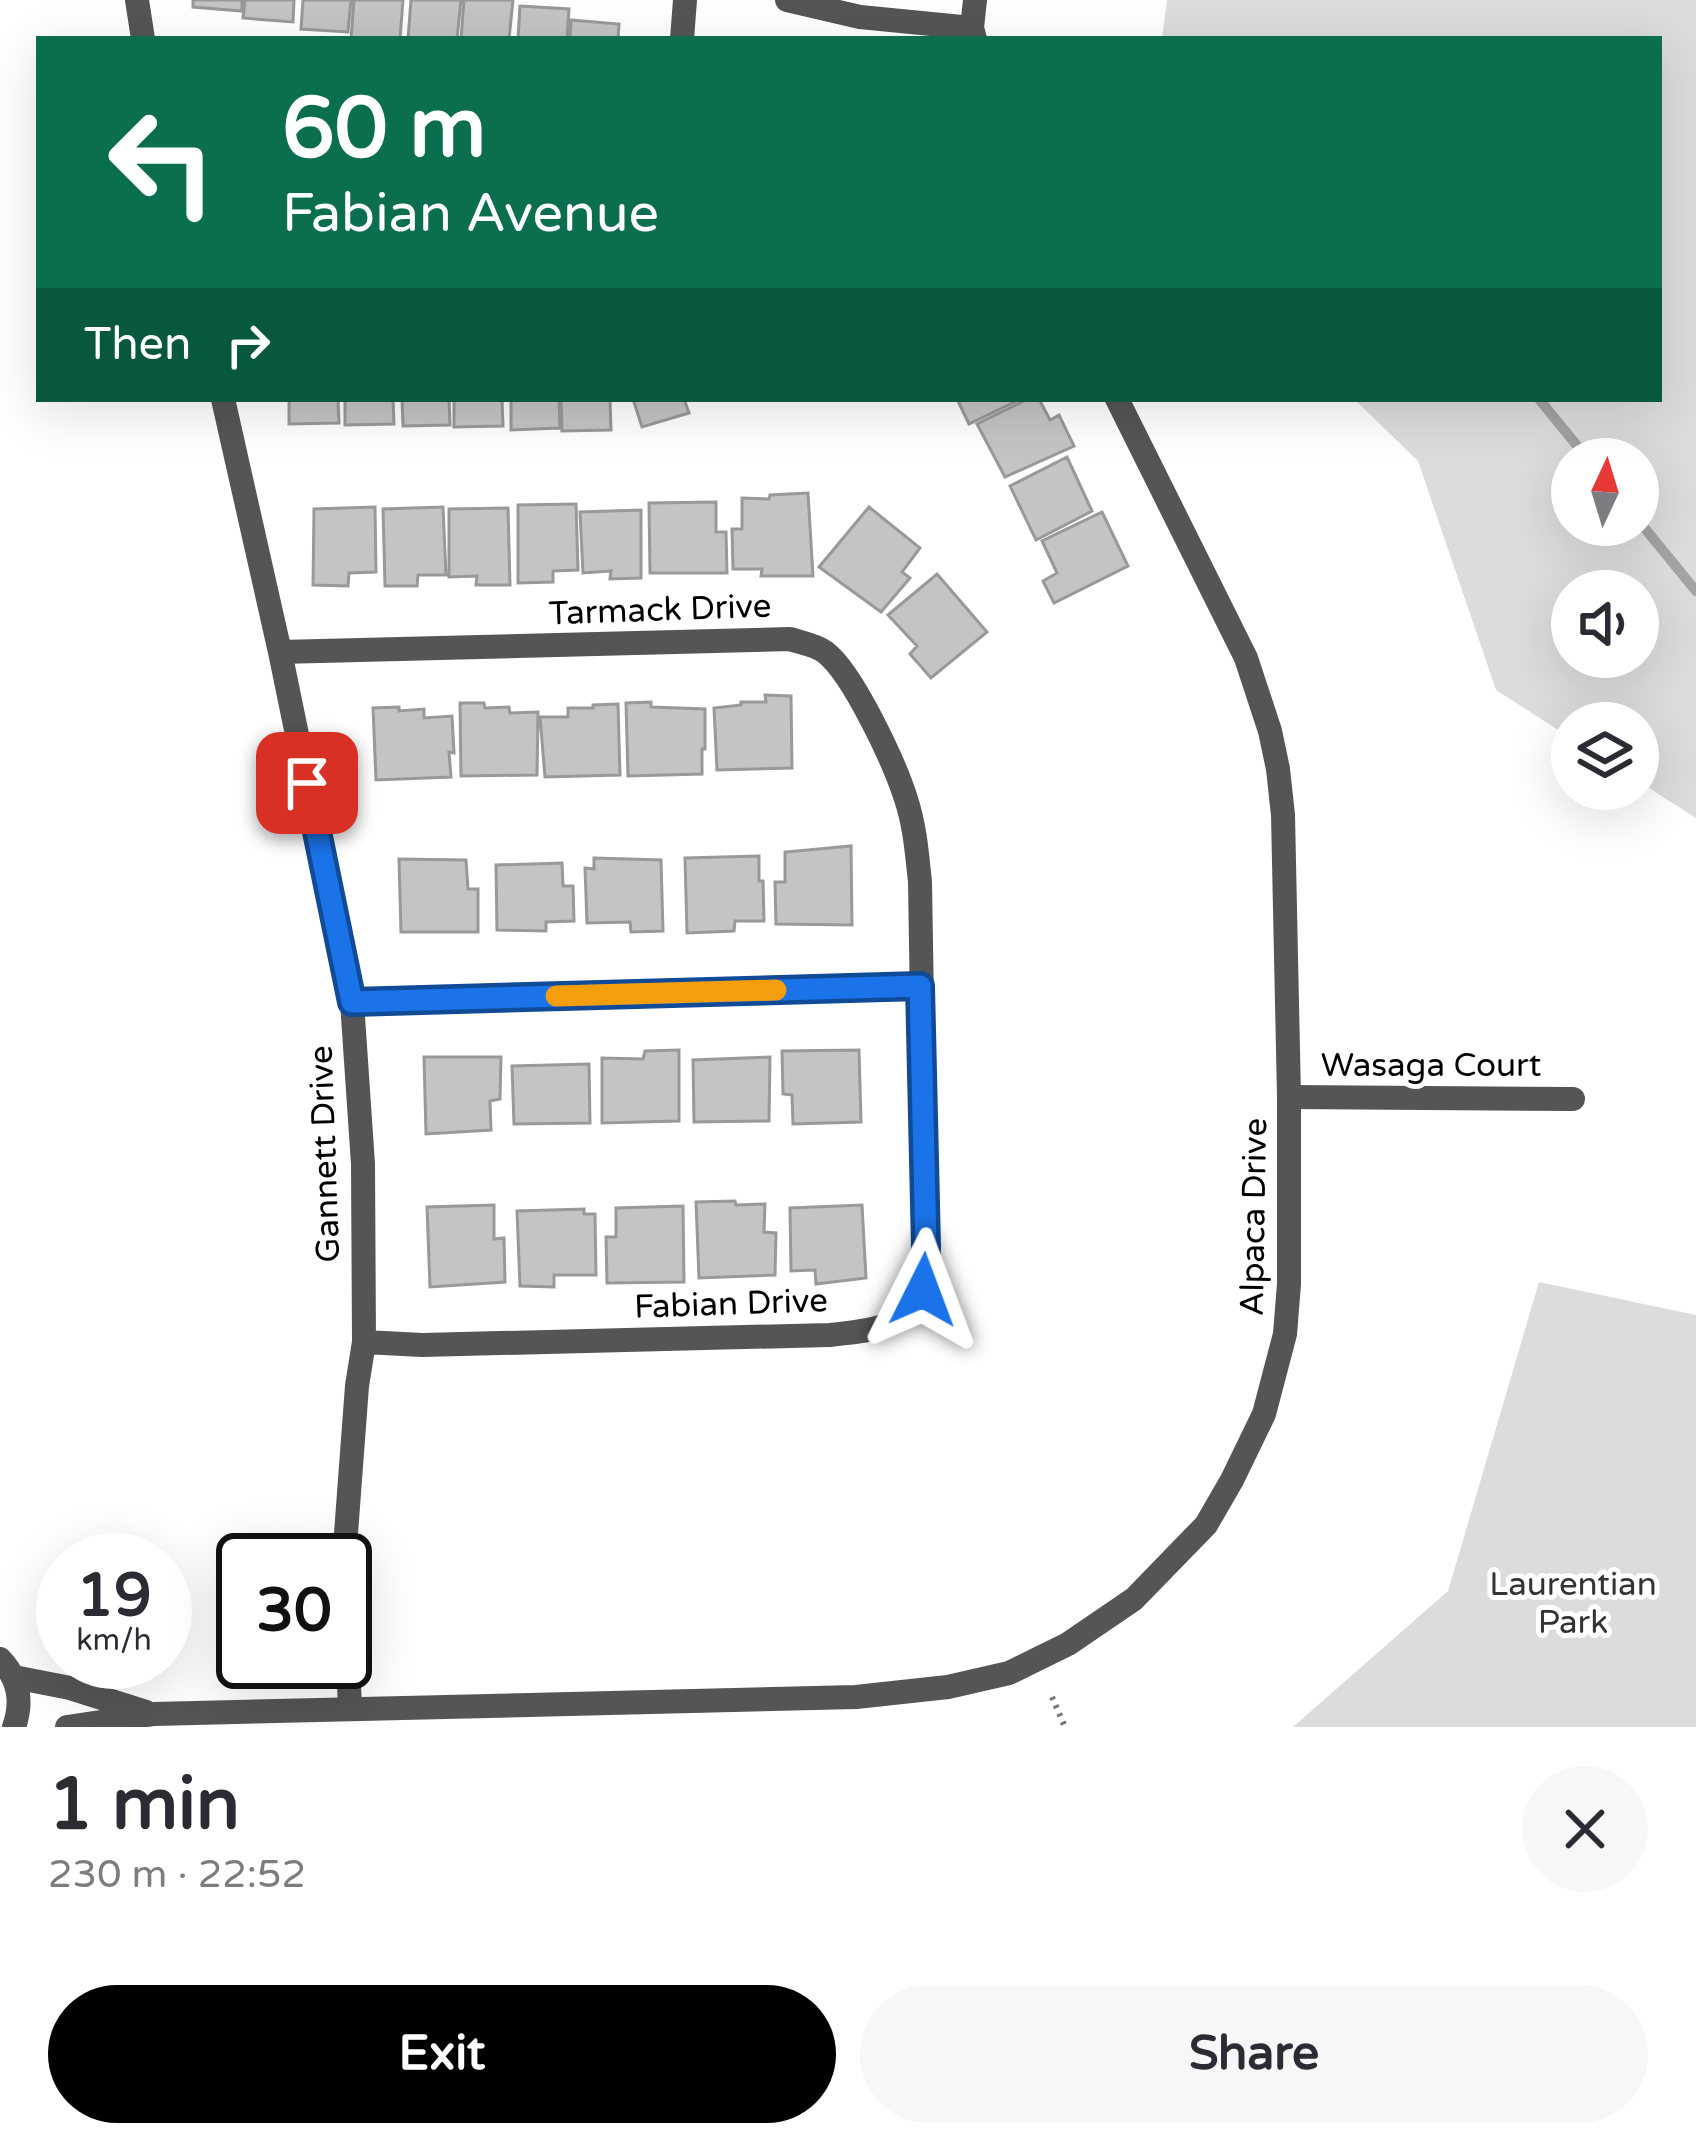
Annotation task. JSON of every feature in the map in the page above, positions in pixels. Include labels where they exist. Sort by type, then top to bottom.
[{"type":"street","points":[[137,0],[143,36]]},
{"type":"street","points":[[682,36],[685,0]]},
{"type":"street","points":[[787,0],[974,33],[975,0]]},
{"type":"street","name":"Gannett Drive","points":[[224,402],[352,1002],[363,1163],[364,1342],[346,1533]]},
{"type":"street","name":"Alpaca Drive","points":[[67,1727],[154,1714],[905,1694],[1009,1673],[1069,1644],[1135,1599],[1206,1525],[1264,1414],[1286,1317],[1283,815],[1270,731],[1246,658],[1118,402]]},
{"type":"street","name":"Tarmack Drive","points":[[280,652],[790,639],[821,648],[844,670],[905,796],[920,882],[920,986]]},
{"type":"street","points":[[352,1002],[920,986]]},
{"type":"street","name":"Fabian Drive","points":[[364,1342],[422,1346],[830,1335],[880,1329],[906,1316],[923,1290],[926,1247],[920,986]]},
{"type":"street","name":"Wasaga Court","points":[[1288,1097],[1573,1099]]},
{"type":"street","points":[[7,1668],[19,1693],[14,1727]]},
{"type":"street","name":"Alpaca Drive","points":[[7,1668],[154,1714]]},
{"type":"street","points":[[349,1689],[350,1709]]},
{"type":"path","points":[[1052,1697],[1065,1727]]},
{"type":"green space","points":[[1167,0],[1696,0],[1696,818],[1659,794],[1659,702],[1551,702],[1551,725],[1496,690],[1418,461],[1357,402],[1662,402],[1662,36],[1162,36]]},
{"type":"green space","name":"Laurentian Park","points":[[1539,1282],[1696,1315],[1696,1727],[1293,1727],[1448,1591]]},
{"type":"building","points":[[193,0],[242,0],[242,11],[193,7]]},
{"type":"building","points":[[245,0],[294,0],[293,22],[243,18]]},
{"type":"building","points":[[303,0],[351,0],[348,32],[301,29]]},
{"type":"building","points":[[354,0],[403,0],[400,36],[351,36]]},
{"type":"building","points":[[411,0],[461,0],[457,36],[408,36]]},
{"type":"building","points":[[464,0],[513,0],[509,36],[461,36]]},
{"type":"building","points":[[520,6],[569,9],[567,36],[518,36]]},
{"type":"building","points":[[571,20],[619,24],[618,36],[570,36]]},
{"type":"building","points":[[289,402],[338,402],[339,423],[289,424]]},
{"type":"building","points":[[345,402],[393,402],[394,424],[345,425]]},
{"type":"building","points":[[402,402],[449,402],[450,425],[403,426]]},
{"type":"building","points":[[454,402],[502,402],[503,426],[454,427]]},
{"type":"building","points":[[511,402],[559,402],[560,428],[511,430]]},
{"type":"building","points":[[561,402],[610,402],[611,430],[562,431]]},
{"type":"building","points":[[634,402],[685,402],[689,413],[642,427]]},
{"type":"building","points":[[958,402],[1015,402],[969,424]]},
{"type":"building","points":[[1022,402],[1041,402],[1050,420],[1059,415],[1074,446],[1005,477],[977,424]]},
{"type":"building","points":[[1067,457],[1092,511],[1036,540],[1010,486]]},
{"type":"building","points":[[808,493],[813,576],[761,576],[762,569],[733,569],[732,529],[742,529],[742,498]]},
{"type":"building","points":[[716,502],[716,532],[726,532],[727,573],[650,573],[649,503]]},
{"type":"building","points":[[576,504],[578,570],[553,571],[553,582],[518,583],[518,505]]},
{"type":"building","points":[[375,507],[376,572],[349,573],[348,586],[313,585],[314,509]]},
{"type":"building","points":[[443,507],[446,575],[418,575],[417,586],[385,586],[383,509]]},
{"type":"building","points":[[869,507],[920,548],[902,572],[910,578],[881,612],[819,567]]},
{"type":"building","points":[[508,508],[510,585],[476,585],[477,576],[449,577],[449,509]]},
{"type":"building","points":[[641,510],[641,578],[610,579],[611,571],[583,573],[580,512]]},
{"type":"building","points":[[1102,512],[1128,566],[1054,603],[1043,581],[1057,573],[1042,541]]},
{"type":"building","points":[[937,574],[987,632],[931,678],[910,654],[917,646],[888,615]]},
{"type":"building","points":[[765,695],[791,696],[792,768],[717,770],[714,708],[766,702]]},
{"type":"building","points":[[651,702],[651,707],[705,709],[702,774],[628,776],[626,703]]},
{"type":"building","points":[[460,703],[509,707],[510,713],[538,712],[537,775],[461,776]]},
{"type":"building","points":[[618,704],[620,775],[545,777],[540,717],[568,717],[568,708]]},
{"type":"building","points":[[399,707],[399,711],[424,709],[424,718],[452,716],[451,777],[376,780],[373,708]]},
{"type":"building","points":[[851,846],[852,925],[776,924],[775,882],[785,882],[785,852]]},
{"type":"building","points":[[759,856],[764,921],[735,921],[734,931],[687,933],[685,858]]},
{"type":"building","points":[[594,858],[661,860],[663,931],[631,932],[630,922],[587,923],[585,868],[594,869]]},
{"type":"building","points":[[399,859],[466,860],[468,889],[478,889],[478,932],[401,932]]},
{"type":"building","points":[[562,863],[563,886],[573,886],[574,921],[546,922],[546,931],[497,930],[496,865]]},
{"type":"building","points":[[679,1050],[679,1121],[602,1123],[602,1058],[643,1059],[645,1051]]},
{"type":"building","points":[[859,1050],[861,1122],[793,1124],[792,1095],[783,1094],[782,1051]]},
{"type":"building","points":[[424,1057],[501,1057],[500,1099],[490,1101],[491,1130],[426,1134]]},
{"type":"building","points":[[770,1057],[769,1121],[694,1122],[693,1060]]},
{"type":"building","points":[[589,1064],[590,1123],[514,1124],[512,1066]]},
{"type":"building","points":[[735,1201],[736,1205],[765,1204],[764,1232],[776,1233],[775,1275],[699,1278],[696,1202]]},
{"type":"building","points":[[494,1205],[494,1239],[504,1238],[505,1282],[430,1287],[427,1207]]},
{"type":"building","points":[[862,1205],[866,1278],[816,1284],[815,1270],[791,1271],[790,1208]]},
{"type":"building","points":[[683,1206],[684,1282],[607,1283],[606,1237],[616,1237],[616,1208]]},
{"type":"building","points":[[584,1209],[584,1214],[595,1214],[596,1275],[554,1275],[554,1287],[520,1286],[517,1211]]},
{"type":"waterway","points":[[1541,402],[1571,438]]},
{"type":"waterway","points":[[1659,546],[1696,591]]},
{"type":"slow traffic","points":[[556,996],[776,990]]},
{"type":"route","points":[[307,783],[352,1002],[920,986],[923,1290]]}]
